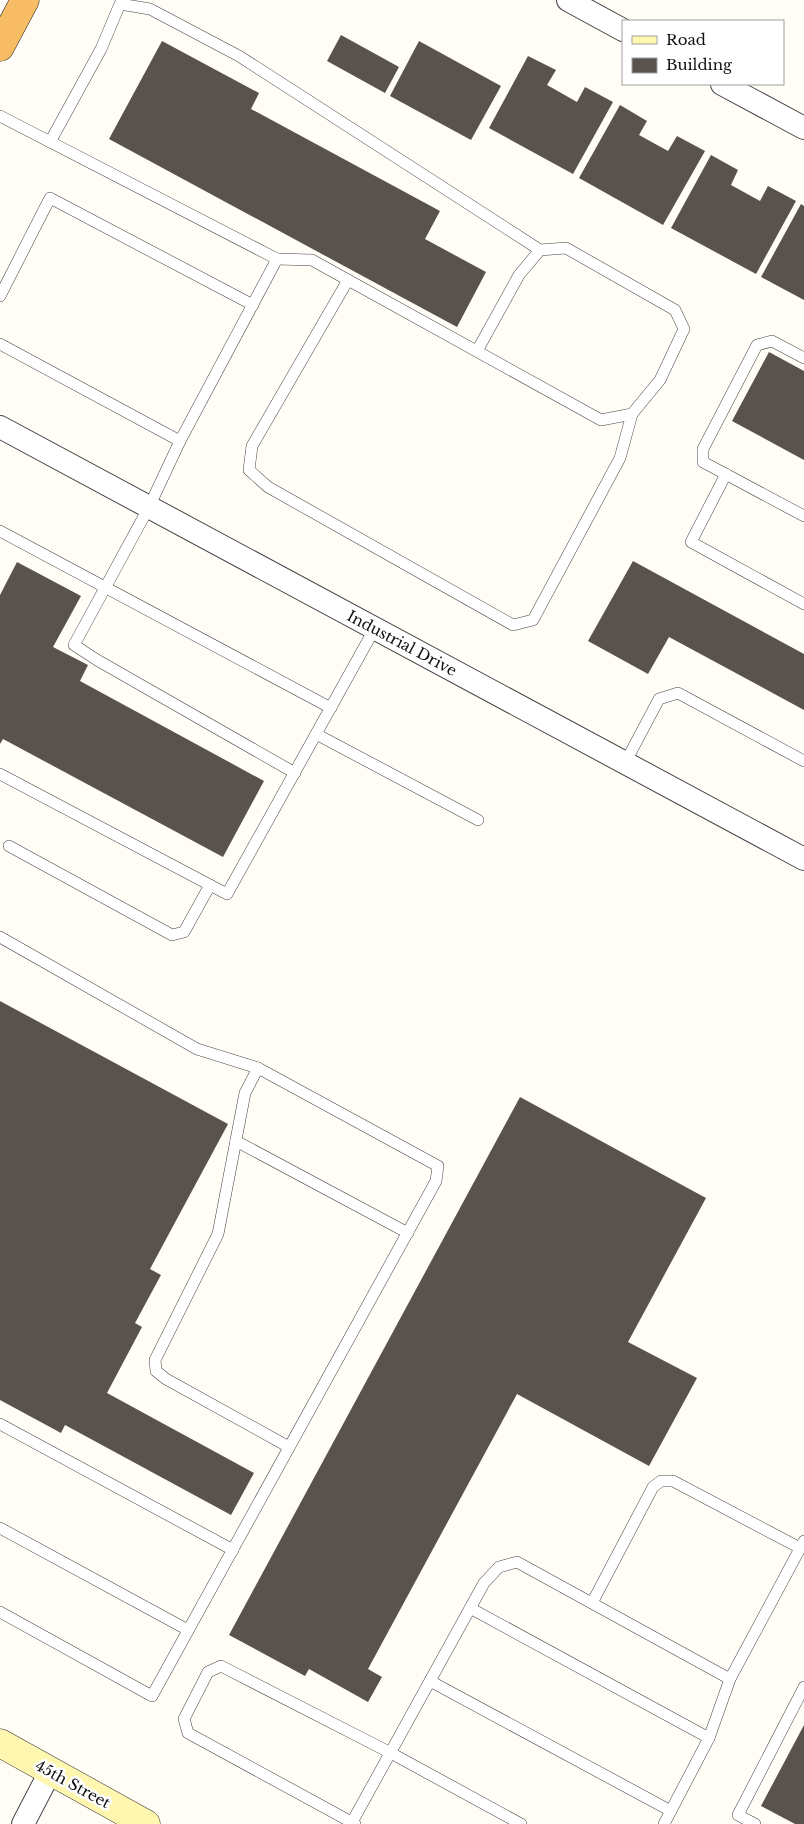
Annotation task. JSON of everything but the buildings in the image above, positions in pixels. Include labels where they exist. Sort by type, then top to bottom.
[{"type":"highway","points":[[0,47],[25,0]]},
{"type":"main road","name":"45th Street","points":[[0,1743],[146,1824]]},
{"type":"street","points":[[568,0],[622,29]]},
{"type":"street","points":[[724,85],[804,128]]},
{"type":"street","name":"Industrial Drive","points":[[0,427],[804,859]]},
{"type":"street","points":[[24,1824],[50,1772]]},
{"type":"lane","points":[[50,142],[101,49],[120,4],[150,8],[239,56],[540,250],[566,248],[675,310],[684,330],[660,380],[632,414],[620,458],[533,620],[513,625],[268,487],[249,470],[252,446],[348,280]]},
{"type":"lane","points":[[0,116],[277,259],[312,260],[601,420],[632,414]]},
{"type":"lane","points":[[0,296],[50,198],[253,306]]},
{"type":"lane","points":[[477,351],[519,275],[540,250]]},
{"type":"lane","points":[[277,259],[180,442],[149,507],[74,646],[295,772]]},
{"type":"lane","points":[[804,358],[772,341],[757,345],[703,448],[703,462],[804,516]]},
{"type":"lane","points":[[0,344],[180,442]]},
{"type":"lane","points":[[726,474],[691,542],[804,604]]},
{"type":"lane","points":[[0,531],[331,708]]},
{"type":"lane","points":[[0,774],[227,894],[374,628]]},
{"type":"lane","points":[[625,763],[659,699],[678,693],[804,761]]},
{"type":"lane","points":[[316,734],[478,820]]},
{"type":"lane","points":[[10,846],[172,935],[184,932],[210,885]]},
{"type":"lane","points":[[0,937],[197,1050],[258,1068],[438,1166],[436,1180],[408,1233],[152,1696],[0,1612]]},
{"type":"lane","points":[[258,1068],[245,1093],[218,1234],[155,1360],[156,1371],[166,1379],[290,1447]]},
{"type":"lane","points":[[236,1141],[408,1233]]},
{"type":"lane","points":[[0,1424],[233,1550]]},
{"type":"lane","points":[[592,1603],[653,1487],[661,1482],[673,1480],[802,1544],[730,1679],[709,1738],[664,1824]]},
{"type":"lane","points":[[0,1528],[188,1630]]},
{"type":"lane","points":[[521,1824],[389,1752],[221,1666],[208,1672],[184,1719],[188,1733],[353,1823],[389,1752],[484,1583],[499,1567],[517,1562],[730,1679]]},
{"type":"lane","points":[[470,1608],[709,1738]]},
{"type":"lane","points":[[430,1681],[671,1811]]},
{"type":"lane","points":[[755,1824],[738,1815],[804,1687]]}]
